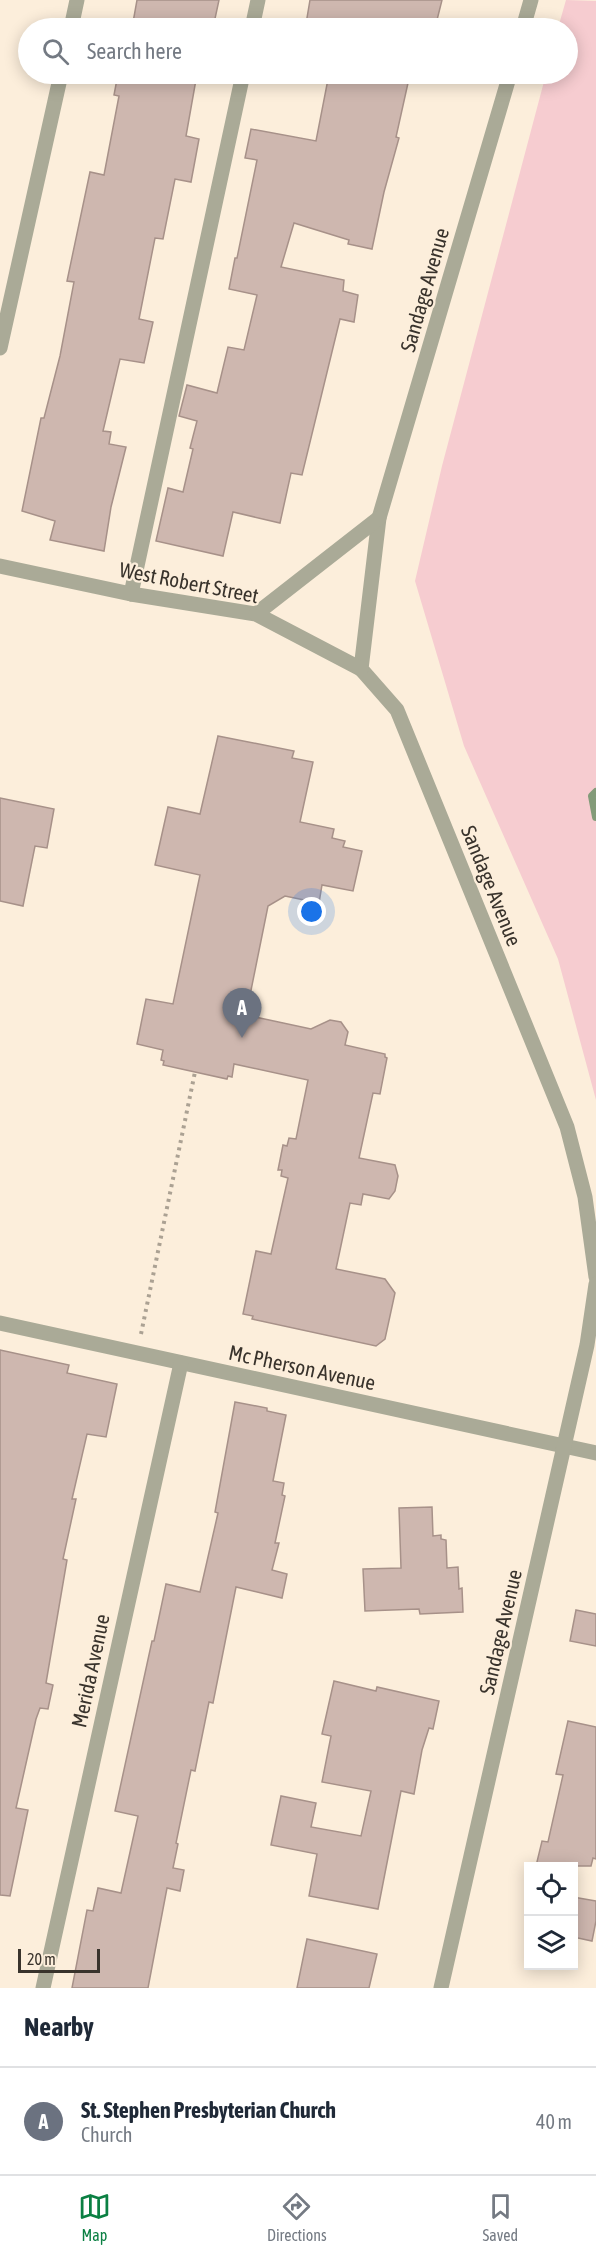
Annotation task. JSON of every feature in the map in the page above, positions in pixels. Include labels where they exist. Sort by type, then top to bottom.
[{"type":"street","points":[[73,18],[77,0]]},
{"type":"street","points":[[254,18],[258,0]]},
{"type":"street","points":[[526,18],[531,0]]},
{"type":"street","points":[[0,348],[59,84]]},
{"type":"street","points":[[131,594],[241,84]]},
{"type":"street","name":"Sandage Avenue","points":[[507,84],[380,518],[361,669],[397,710],[567,1127],[585,1197],[596,1271]]},
{"type":"street","points":[[256,614],[380,518]]},
{"type":"street","name":"West Robert Street","points":[[0,566],[131,594],[256,614],[361,669]]},
{"type":"street","name":"Sandage Avenue","points":[[441,1988],[565,1446],[587,1345],[596,1284]]},
{"type":"street","name":"Mc Pherson Avenue","points":[[0,1323],[596,1453]]},
{"type":"street","name":"Merida Avenue","points":[[43,1988],[181,1363]]},
{"type":"path","points":[[137,1353],[195,1072]]},
{"type":"shaded area","points":[[566,0],[596,1],[596,1100],[558,959],[464,746],[415,581],[442,466],[543,84],[578,84],[578,18],[561,18]]},
{"type":"building","points":[[137,0],[219,0],[215,18],[134,18]]},
{"type":"building","points":[[310,0],[442,0],[438,18],[307,18]]},
{"type":"building","points":[[116,84],[195,84],[186,136],[199,139],[191,182],[175,179],[163,239],[155,238],[139,319],[153,322],[144,363],[120,359],[103,431],[111,432],[109,444],[126,447],[111,507],[104,551],[50,540],[55,521],[22,511],[41,418],[44,418],[60,356],[74,282],[67,281],[90,172],[104,175],[119,96],[114,95]]},
{"type":"building","points":[[327,84],[408,84],[396,137],[399,138],[384,192],[372,249],[348,244],[349,240],[294,223],[281,267],[344,280],[343,291],[358,295],[354,322],[340,319],[302,475],[291,473],[280,523],[233,512],[223,556],[156,541],[168,488],[183,492],[193,449],[190,448],[197,421],[179,416],[187,385],[217,393],[228,347],[244,350],[257,295],[229,289],[257,160],[245,158],[251,129],[316,141]]},
{"type":"building","points":[[218,736],[294,751],[292,758],[313,762],[300,822],[334,829],[332,838],[345,841],[343,847],[362,851],[353,891],[322,885],[319,903],[285,896],[268,906],[246,1015],[311,1029],[330,1020],[341,1022],[348,1032],[345,1045],[385,1054],[387,1058],[380,1094],[373,1093],[359,1158],[395,1165],[398,1176],[395,1191],[389,1199],[363,1194],[361,1205],[350,1203],[336,1269],[385,1279],[395,1293],[385,1339],[376,1346],[252,1319],[253,1316],[243,1314],[256,1251],[271,1254],[288,1178],[281,1176],[282,1170],[278,1170],[283,1145],[287,1146],[289,1138],[296,1139],[308,1080],[234,1064],[232,1077],[228,1076],[227,1079],[163,1065],[164,1061],[161,1060],[163,1050],[137,1044],[146,999],[173,1004],[200,875],[155,865],[168,807],[200,814]]},
{"type":"building","points":[[0,798],[54,809],[47,848],[35,846],[23,906],[0,901]]},
{"type":"building","points":[[0,1350],[69,1365],[67,1373],[117,1384],[106,1437],[87,1434],[72,1499],[76,1499],[63,1559],[67,1560],[46,1683],[53,1685],[48,1709],[40,1708],[36,1719],[16,1808],[28,1810],[10,1896],[0,1895]]},
{"type":"building","points":[[235,1402],[267,1408],[267,1411],[286,1415],[273,1481],[284,1483],[282,1495],[285,1496],[275,1543],[279,1543],[272,1570],[287,1574],[282,1598],[236,1587],[213,1703],[209,1702],[195,1771],[191,1770],[176,1843],[178,1844],[173,1868],[184,1870],[180,1891],[167,1888],[148,1988],[72,1988],[87,1910],[93,1911],[98,1888],[121,1893],[138,1816],[115,1811],[152,1641],[154,1641],[166,1584],[200,1592],[218,1513],[215,1512]]},
{"type":"building","points":[[432,1507],[433,1536],[441,1535],[441,1539],[446,1540],[447,1568],[458,1567],[463,1612],[420,1614],[419,1609],[365,1611],[363,1569],[401,1568],[399,1508]]},
{"type":"building","points":[[576,1610],[596,1614],[596,1646],[570,1641]]},
{"type":"building","points":[[334,1681],[376,1691],[377,1687],[439,1701],[433,1729],[429,1728],[422,1750],[414,1794],[401,1791],[378,1909],[309,1896],[317,1854],[271,1845],[281,1796],[316,1803],[311,1827],[361,1836],[371,1791],[322,1782],[331,1736],[322,1734]]},
{"type":"building","points":[[568,1721],[596,1727],[596,1859],[593,1858],[591,1866],[578,1866],[578,1862],[537,1862],[542,1841],[548,1842],[563,1775],[556,1774]]},
{"type":"building","points":[[578,1898],[596,1901],[596,1921],[592,1941],[578,1938]]},
{"type":"building","points":[[307,1939],[377,1954],[369,1988],[297,1988]]},
{"type":"waterway","points":[[596,792],[592,796],[596,817]]},
{"type":"place","name":"St. Stephen Presbyterian Church","points":[[242,1038]]}]
